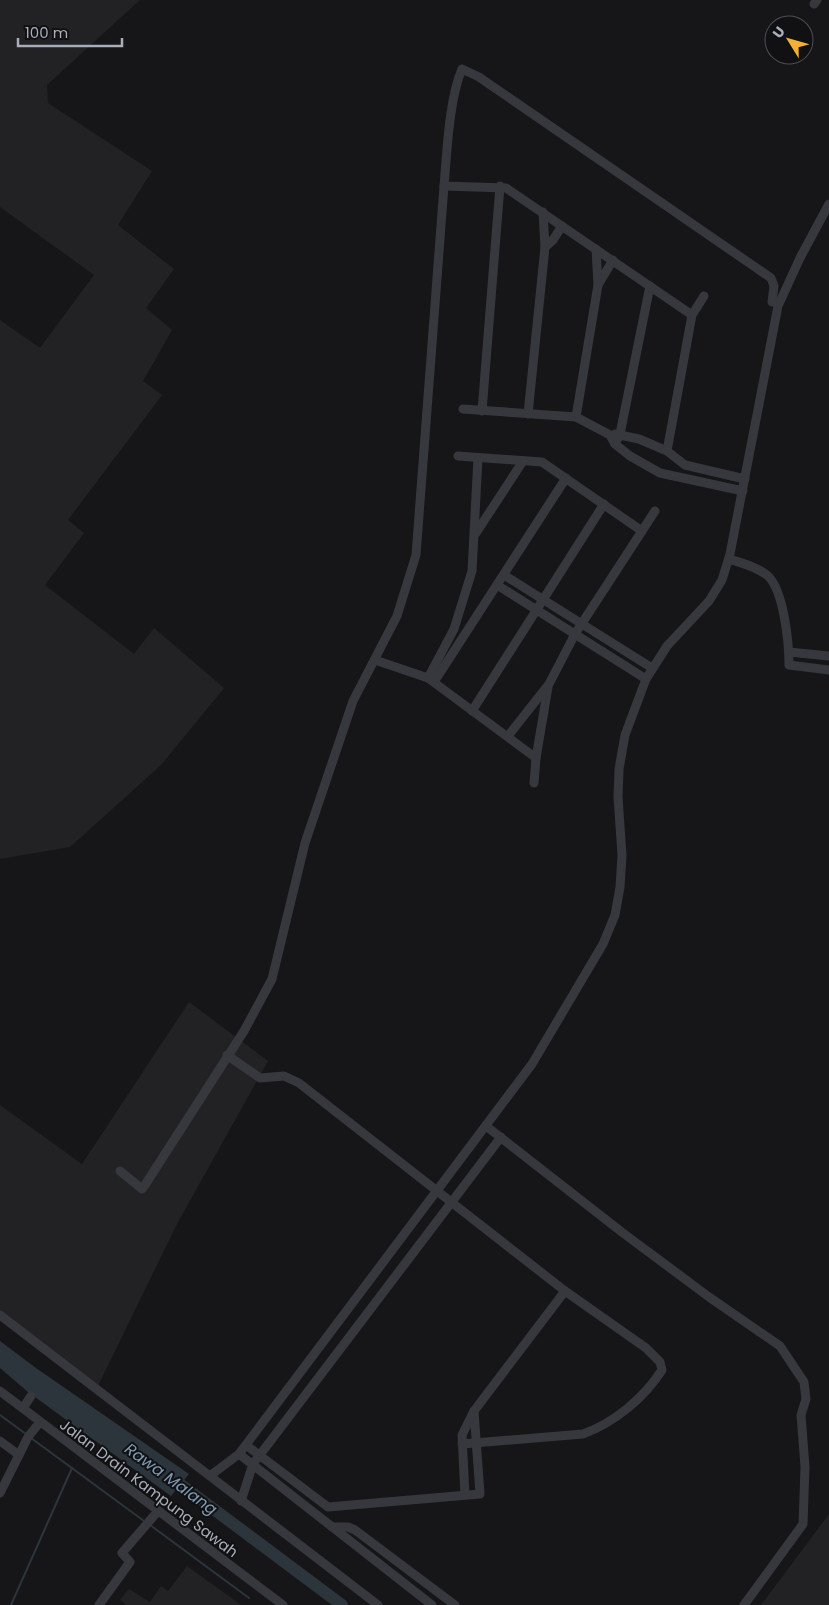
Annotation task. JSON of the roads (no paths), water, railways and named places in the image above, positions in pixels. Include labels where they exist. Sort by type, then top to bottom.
[{"type":"street","points":[[120,1171],[142,1190],[244,1031],[267,990],[305,843],[353,701],[397,616],[416,555],[444,186],[459,76],[462,69],[479,77],[771,278],[774,286],[772,302]]},
{"type":"street","points":[[444,186],[500,186],[506,188],[692,315]]},
{"type":"street","points":[[482,410],[500,186]]},
{"type":"street","points":[[211,1475],[239,1454],[532,1064],[603,944],[614,915],[620,887],[622,855],[618,797],[619,769],[625,735],[652,668],[667,646],[709,601],[722,580],[729,559],[743,491],[778,306],[800,258],[829,204]]},
{"type":"street","points":[[528,414],[545,247],[543,212]]},
{"type":"street","points":[[545,247],[553,240],[562,226]]},
{"type":"street","points":[[576,417],[598,285],[596,249]]},
{"type":"street","points":[[598,285],[613,260]]},
{"type":"street","points":[[616,444],[620,434],[650,286]]},
{"type":"street","points":[[667,451],[692,315],[704,296]]},
{"type":"street","points":[[463,409],[576,417],[610,435],[616,444],[642,464],[660,473],[743,491]]},
{"type":"street","points":[[610,435],[620,434],[639,438],[667,451],[685,465],[745,479]]},
{"type":"street","points":[[458,456],[542,462],[642,531]]},
{"type":"street","points":[[431,680],[454,629],[472,571],[476,533],[478,458]]},
{"type":"street","points":[[476,533],[523,461]]},
{"type":"street","points":[[682,479],[685,465]]},
{"type":"street","points":[[431,680],[504,575],[566,478]]},
{"type":"street","points":[[472,711],[604,504]]},
{"type":"street","points":[[508,736],[549,684],[575,634],[655,511]]},
{"type":"street","points":[[729,559],[752,567],[768,576],[778,590],[789,652],[789,665],[829,670]]},
{"type":"street","points":[[504,575],[652,668]]},
{"type":"street","points":[[497,585],[646,679]]},
{"type":"street","points":[[789,652],[829,656]]},
{"type":"street","points":[[375,660],[431,680],[536,758]]},
{"type":"street","points":[[534,783],[536,758],[549,684]]},
{"type":"street","points":[[227,1055],[260,1078],[284,1076],[299,1083],[565,1291],[646,1348],[660,1362],[662,1370],[646,1391],[600,1428],[583,1434],[462,1444]]},
{"type":"street","points":[[485,1127],[709,1297],[780,1346],[804,1382],[806,1399],[801,1415],[806,1467],[803,1524],[744,1605]]},
{"type":"street","points":[[241,1502],[253,1464],[500,1138]]},
{"type":"street","points":[[465,1495],[463,1428],[565,1291]]},
{"type":"street","points":[[0,1315],[211,1475],[241,1502],[378,1605]]},
{"type":"street","name":"Jalan Drain Kampung Sawah","points":[[0,1393],[283,1605]]},
{"type":"street","points":[[22,1408],[31,1396]]},
{"type":"street","points":[[246,1445],[328,1507],[481,1493],[474,1411]]},
{"type":"street","points":[[0,1493],[19,1455],[40,1422]]},
{"type":"street","points":[[0,1442],[19,1455]]},
{"type":"street","points":[[239,1454],[432,1605]]},
{"type":"street","points":[[99,1605],[130,1562],[122,1553],[158,1511]]},
{"type":"street","points":[[332,1527],[348,1527],[355,1530],[455,1605]]},
{"type":"water","points":[[0,1341],[189,1474],[171,1496],[28,1392],[0,1368]]},
{"type":"waterway","points":[[0,1415],[26,1434]]},
{"type":"waterway","points":[[31,1438],[144,1521]]},
{"type":"waterway","points":[[11,1605],[72,1468]]},
{"type":"waterway","name":"Rawa Malang","points":[[168,1475],[342,1605]]},
{"type":"waterway","points":[[150,1525],[249,1598]]}]
